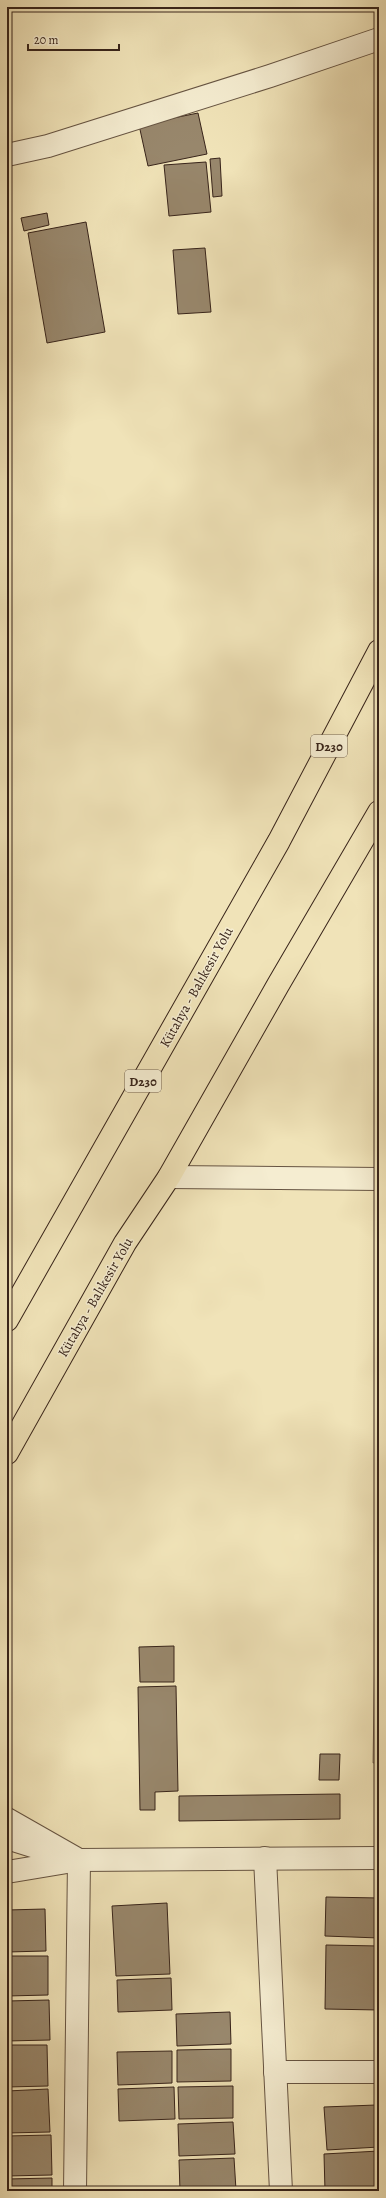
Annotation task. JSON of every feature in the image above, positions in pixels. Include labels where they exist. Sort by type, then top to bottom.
[{"type":"highway","name":"Kütahya - Balıkesir Yolu","points":[[7,1320],[279,841],[379,651]]},
{"type":"highway","name":"Kütahya - Balıkesir Yolu","points":[[7,1453],[125,1243],[169,1177],[278,985],[379,812]]},
{"type":"street","points":[[7,156],[48,146],[270,76],[379,39]]},
{"type":"street","points":[[169,1177],[379,1179]]},
{"type":"street","points":[[7,1819],[80,1860]]},
{"type":"street","points":[[7,1838],[80,1860]]},
{"type":"street","points":[[265,1858],[281,2191]]},
{"type":"street","points":[[7,1872],[80,1860],[379,1858]]},
{"type":"street","points":[[75,2191],[80,1860]]},
{"type":"street","points":[[275,2072],[379,2072]]},
{"type":"shaded area","points":[[379,1410],[379,1762],[373,1763]]},
{"type":"building","points":[[198,113],[207,154],[148,166],[139,125]]},
{"type":"building","points":[[220,158],[222,196],[213,197],[210,159]]},
{"type":"building","points":[[206,162],[211,212],[169,216],[164,165]]},
{"type":"building","points":[[47,213],[49,225],[24,231],[21,218]]},
{"type":"building","points":[[86,222],[105,332],[47,343],[28,233]]},
{"type":"building","points":[[205,248],[211,312],[178,314],[173,250]]},
{"type":"building","points":[[174,1646],[174,1682],[140,1682],[139,1647]]},
{"type":"building","points":[[176,1686],[178,1791],[155,1792],[155,1810],[140,1810],[138,1687]]},
{"type":"building","points":[[320,1754],[340,1754],[339,1780],[319,1780]]},
{"type":"building","points":[[376,1765],[379,1765],[379,1803],[375,1803]]},
{"type":"building","points":[[340,1794],[340,1819],[179,1821],[179,1796]]},
{"type":"building","points":[[326,1897],[379,1898],[379,1938],[325,1936]]},
{"type":"building","points":[[167,1903],[170,1974],[116,1976],[112,1906]]},
{"type":"building","points":[[45,1909],[46,1951],[7,1952],[7,1910]]},
{"type":"building","points":[[326,1945],[379,1946],[379,2010],[325,2009]]},
{"type":"building","points":[[7,1956],[48,1956],[48,1995],[7,1996]]},
{"type":"building","points":[[171,1978],[172,2010],[118,2012],[117,1980]]},
{"type":"building","points":[[49,2000],[50,2040],[7,2041],[7,2001]]},
{"type":"building","points":[[230,2012],[231,2044],[177,2046],[176,2014]]},
{"type":"building","points":[[7,2045],[47,2045],[48,2086],[7,2087]]},
{"type":"building","points":[[231,2049],[231,2081],[177,2082],[177,2050]]},
{"type":"building","points":[[172,2051],[172,2083],[118,2085],[117,2052]]},
{"type":"building","points":[[233,2086],[233,2118],[179,2119],[178,2087]]},
{"type":"building","points":[[174,2087],[175,2119],[119,2121],[118,2089]]},
{"type":"building","points":[[48,2089],[50,2132],[7,2133],[7,2091]]},
{"type":"building","points":[[376,2105],[379,2147],[327,2150],[324,2107]]},
{"type":"building","points":[[233,2122],[235,2154],[179,2156],[178,2124]]},
{"type":"building","points":[[51,2135],[52,2175],[7,2176],[7,2136]]},
{"type":"building","points":[[379,2151],[379,2191],[325,2191],[324,2154]]},
{"type":"building","points":[[234,2158],[236,2190],[180,2191],[179,2160]]},
{"type":"building","points":[[52,2178],[52,2191],[7,2191],[7,2179]]}]
